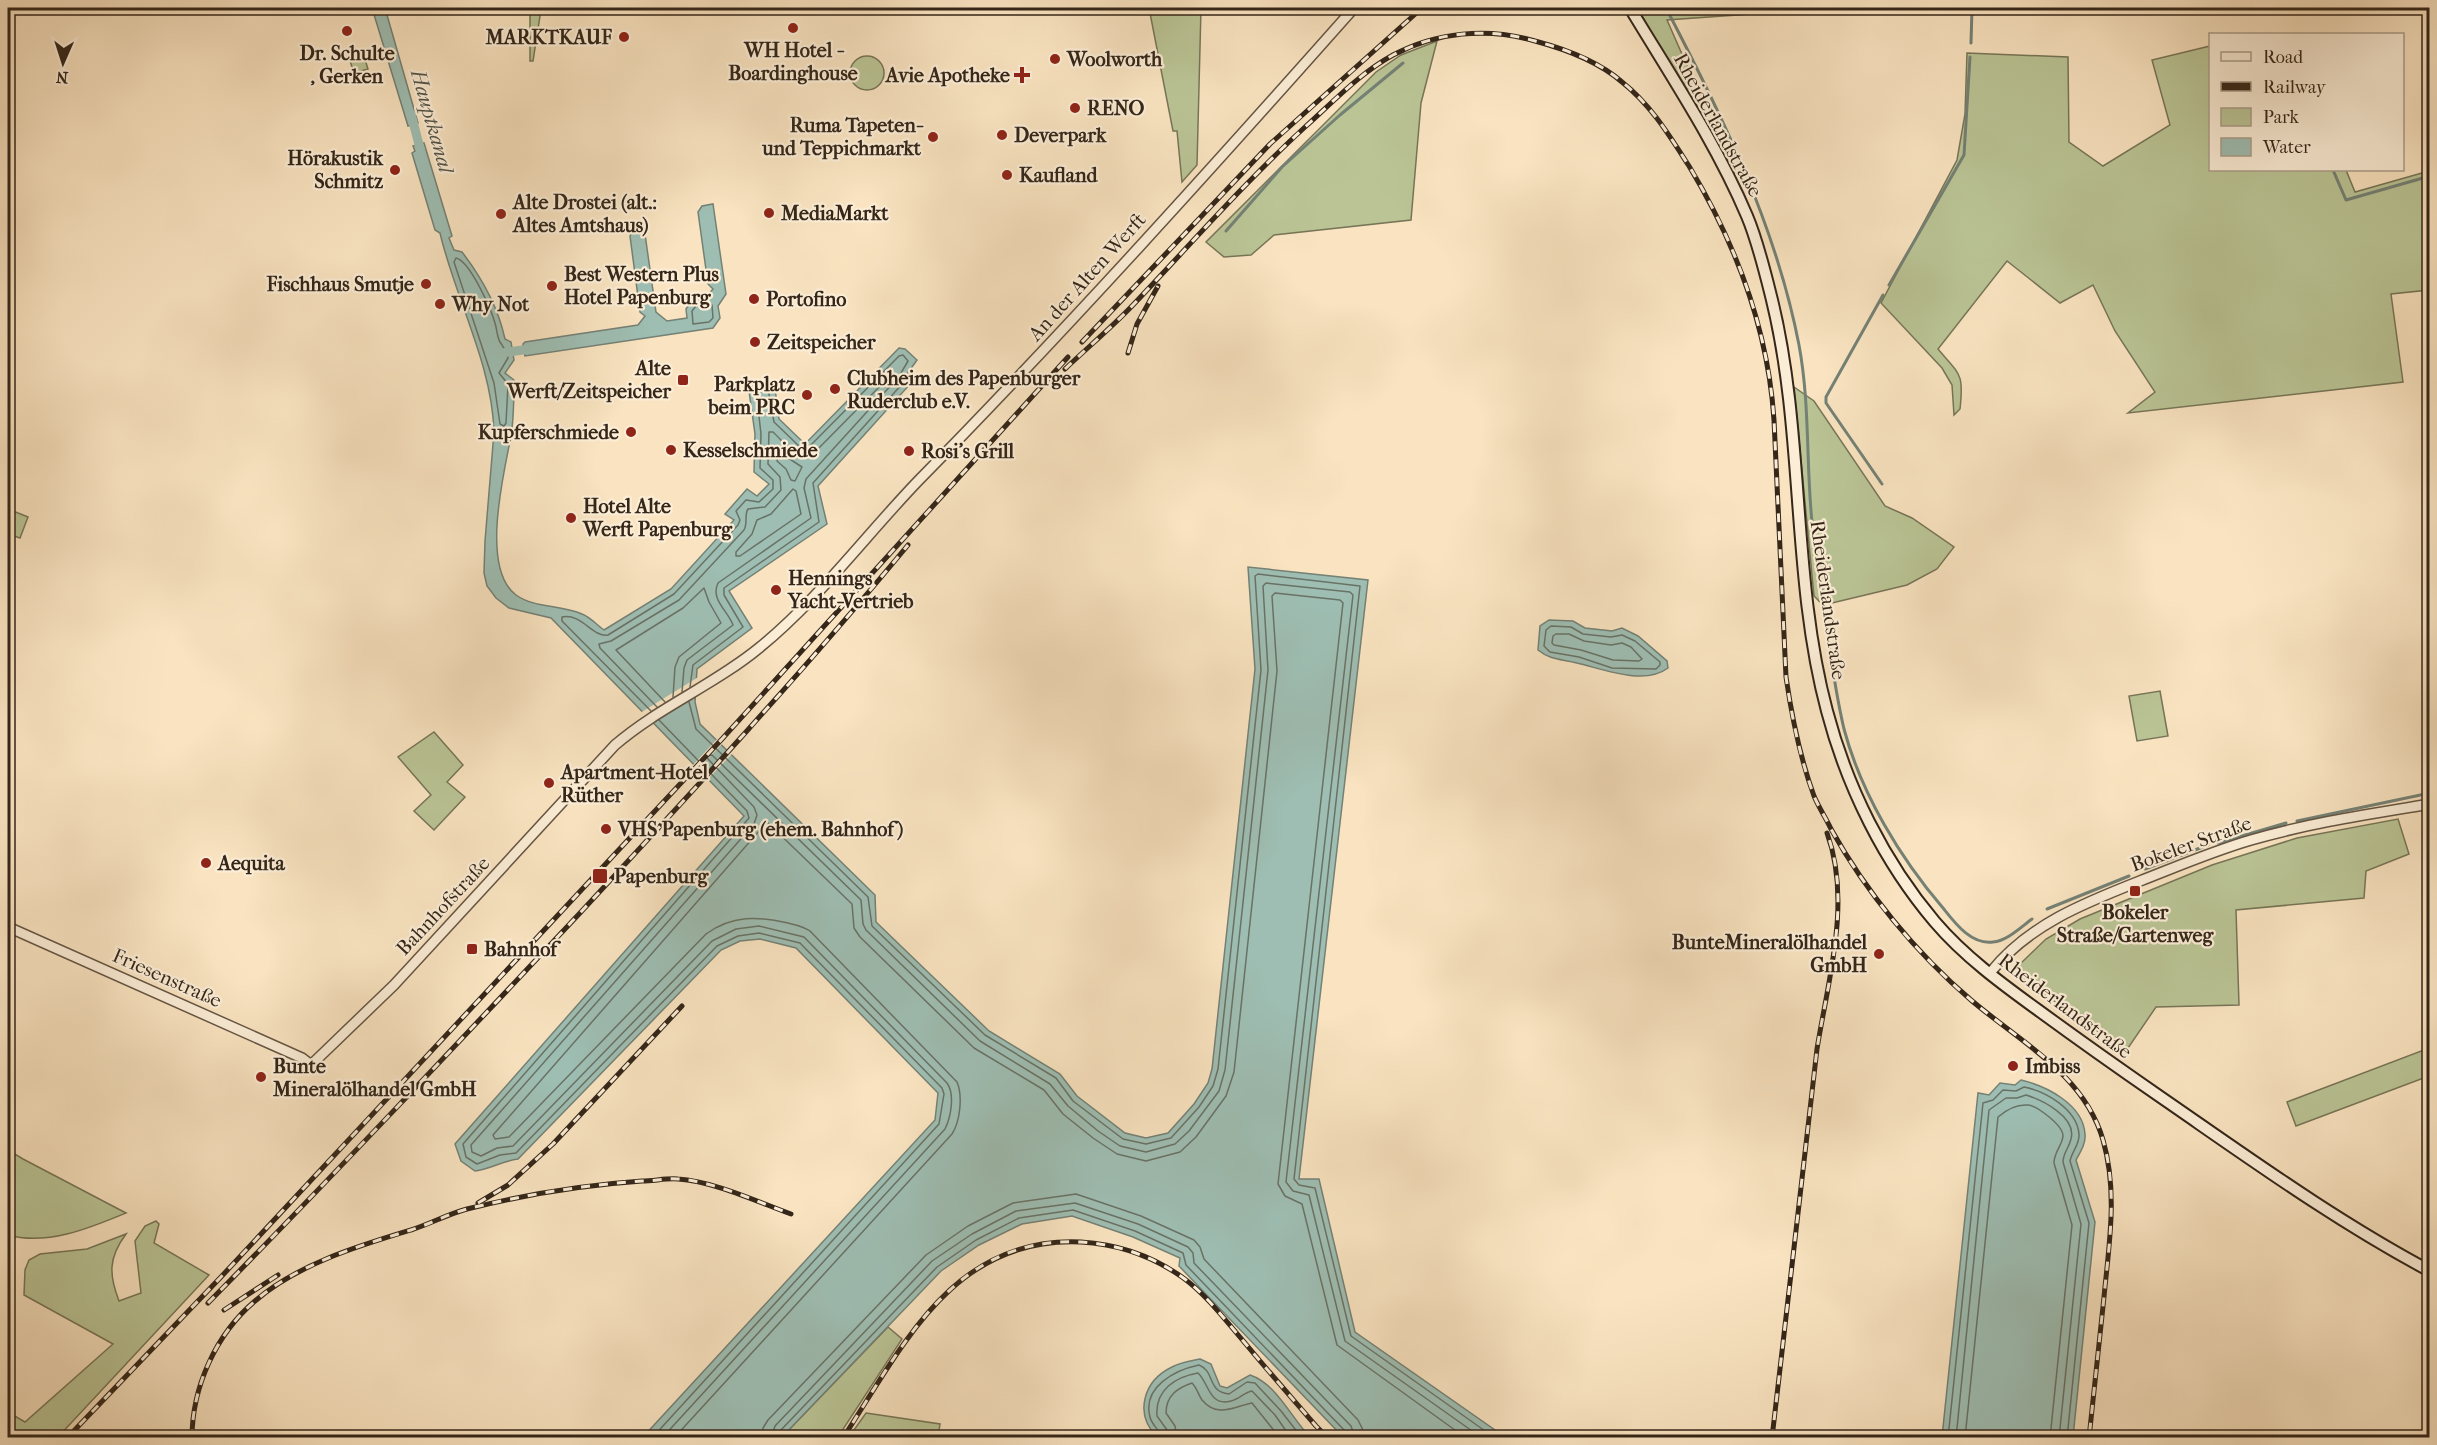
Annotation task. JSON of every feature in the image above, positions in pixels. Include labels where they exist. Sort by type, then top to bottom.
[{"type":"main road","name":"Rheiderlandstraße","points":[[1630,8],[1709,139],[1748,219],[1773,302],[1791,416],[1813,650],[1836,740],[1864,811],[1888,856],[1937,924],[1990,973],[2104,1059],[2282,1180],[2380,1244],[2430,1270]]},
{"type":"street","name":"An der Alten Werft","points":[[636,727],[759,648],[822,587],[917,483],[1029,367],[1354,8]]},
{"type":"street","name":"Bahnhofstraße","points":[[311,1065],[394,985],[615,745],[636,727]]},
{"type":"street","name":"Bokeler Straße","points":[[1990,973],[2008,952],[2047,922],[2076,907],[2197,859],[2248,840],[2286,830],[2430,804]]},
{"type":"street","name":"Friesenstraße","points":[[8,927],[302,1058],[311,1065]]},
{"type":"green space","points":[[530,8],[534,8],[540,16],[533,61],[530,61]]},
{"type":"green space","points":[[1149,8],[1201,8],[1197,165],[1182,182],[1177,131],[1173,131]]},
{"type":"green space","points":[[1637,8],[1839,8],[1667,20],[1703,102],[1694,105]]},
{"type":"green space","points":[[1437,41],[1421,103],[1411,220],[1274,235],[1251,255],[1224,257],[1206,242],[1376,72],[1401,55]]},
{"type":"green space","points":[[2209,46],[2209,171],[2346,171],[2355,192],[2429,171],[2429,290],[2391,294],[2403,382],[2128,413],[2155,392],[2115,331],[2093,285],[2060,303],[2007,261],[1938,349],[1956,370],[1961,381],[1960,409],[1954,415],[1952,385],[1942,368],[1881,303],[1957,160],[1965,114],[1967,53],[2068,57],[2069,142],[2103,166],[2170,125],[2152,60]]},
{"type":"green space","points":[[362,50],[368,69],[354,73],[348,55]]},
{"type":"green space","points":[[867,56],[879,61],[884,73],[879,85],[867,90],[855,85],[850,73],[855,61]]},
{"type":"green space","points":[[1794,387],[1814,401],[1885,506],[1912,518],[1954,547],[1937,569],[1907,585],[1832,603],[1821,603],[1814,596]]},
{"type":"green space","points":[[8,509],[28,517],[20,538],[8,534]]},
{"type":"green space","points":[[2160,691],[2168,736],[2137,741],[2129,696]]},
{"type":"green space","points":[[434,732],[463,765],[447,782],[465,797],[434,830],[414,811],[431,795],[398,757]]},
{"type":"green space","points":[[2398,819],[2409,854],[2366,871],[2364,898],[2236,910],[2239,1005],[2156,1007],[2126,1051],[2020,977],[2019,965],[2046,939],[2080,919],[2212,865],[2297,838]]},
{"type":"green space","points":[[2429,1048],[2429,1076],[2296,1126],[2287,1102]]},
{"type":"green space","points":[[8,1150],[126,1213],[68,1234],[53,1237],[23,1238],[8,1235]]},
{"type":"green space","points":[[156,1221],[159,1224],[154,1243],[209,1275],[58,1437],[11,1438],[8,1436],[8,1412],[25,1422],[113,1344],[24,1295],[25,1270],[29,1260],[40,1254],[87,1249],[126,1234],[116,1251],[112,1267],[113,1283],[119,1301],[141,1293],[135,1241],[145,1226]]},
{"type":"green space","points":[[888,1327],[902,1339],[838,1437],[782,1437]]},
{"type":"green space","points":[[866,1413],[940,1424],[938,1437],[849,1437]]},
{"type":"water","points":[[372,8],[385,8],[418,123],[408,126]]},
{"type":"water","points":[[424,143],[452,236],[449,238],[454,250],[462,252],[476,272],[494,304],[505,339],[511,342],[514,360],[505,373],[514,380],[513,415],[497,519],[497,543],[499,564],[505,582],[516,595],[523,599],[582,614],[604,630],[671,589],[734,520],[725,514],[747,489],[757,496],[769,484],[754,472],[755,434],[748,384],[774,381],[779,419],[805,444],[899,348],[905,349],[917,360],[907,374],[912,382],[818,486],[827,524],[729,591],[752,628],[697,669],[695,702],[700,724],[875,895],[876,922],[989,1031],[1060,1074],[1077,1096],[1125,1133],[1146,1138],[1168,1133],[1194,1104],[1208,1083],[1212,1069],[1255,669],[1248,567],[1368,580],[1299,1179],[1319,1179],[1355,1332],[1505,1437],[1343,1437],[1179,1266],[1180,1258],[1133,1237],[1072,1216],[1022,1224],[979,1245],[941,1271],[782,1437],[643,1437],[935,1120],[938,1093],[796,948],[760,939],[740,941],[721,950],[518,1159],[475,1171],[461,1161],[455,1144],[744,816],[551,618],[509,608],[496,598],[487,586],[484,573],[494,432],[492,406],[480,356],[454,282],[440,233],[435,230],[412,153],[415,151],[413,146]]},
{"type":"water","points":[[713,204],[726,294],[718,306],[720,318],[713,328],[525,356],[523,344],[525,342],[638,325],[645,316],[640,312],[630,236],[633,229],[644,227],[656,312],[667,321],[687,318],[686,309],[693,299],[706,297],[713,289],[708,284],[698,212],[702,206]]},
{"type":"water","points":[[1549,620],[1573,621],[1585,628],[1612,631],[1622,628],[1638,636],[1667,661],[1668,668],[1647,676],[1636,676],[1547,656],[1538,650],[1540,626]]},
{"type":"water","points":[[2021,1080],[2062,1098],[2078,1114],[2085,1134],[2084,1144],[2076,1160],[2095,1222],[2073,1437],[1942,1437],[1978,1093],[1989,1095],[2000,1083],[2015,1085]]},
{"type":"water","points":[[1200,1359],[1211,1364],[1220,1386],[1227,1388],[1250,1375],[1260,1379],[1276,1394],[1310,1437],[1157,1437],[1150,1428],[1144,1408],[1148,1389],[1162,1373],[1172,1367]]},
{"type":"pier","points":[[700,676],[699,694],[651,724],[640,713]]},
{"type":"pier","points":[[718,738],[723,743],[696,771],[692,766]]},
{"type":"pier","points":[[729,748],[733,753],[706,781],[702,777]]},
{"type":"waterway","points":[[1666,8],[1727,130],[1745,172],[1762,214],[1789,301],[1802,367],[1812,522],[1822,590]]},
{"type":"waterway","points":[[1971,43],[1972,8]]},
{"type":"waterway","points":[[1889,285],[1964,155],[1970,57]]},
{"type":"waterway","points":[[1226,231],[1282,167],[1403,63]]},
{"type":"waterway","name":"Hauptkanal","points":[[411,114],[422,156]]},
{"type":"waterway","points":[[2333,171],[2346,200],[2430,176]]},
{"type":"waterway","points":[[1882,484],[1826,403],[1826,397],[1883,295]]},
{"type":"waterway","points":[[502,353],[536,348]]},
{"type":"waterway","points":[[1824,612],[1838,700],[1851,753],[1871,801],[1897,846],[1927,889],[1958,926],[1971,937],[1985,942],[1998,941],[2014,933],[2032,919]]},
{"type":"waterway","points":[[2297,821],[2430,793]]},
{"type":"waterway","points":[[2218,843],[2286,823]]},
{"type":"waterway","points":[[2145,869],[2208,845]]},
{"type":"waterway","points":[[2047,909],[2129,876]]},
{"type":"railway","points":[[1082,342],[1270,144],[1422,8]]},
{"type":"railway","points":[[1065,369],[1124,314],[1282,148],[1369,70],[1409,47],[1444,37],[1480,33],[1535,41],[1592,62],[1613,75],[1642,100],[1667,132],[1689,166],[1721,226],[1747,288],[1765,352],[1774,420],[1786,677],[1797,738],[1814,796],[1860,876],[1912,942],[1971,1000],[2029,1045],[2066,1078],[2094,1117],[2103,1140],[2110,1179],[2111,1218],[2089,1438]]},
{"type":"railway","points":[[1128,353],[1137,324],[1158,286]]},
{"type":"railway","points":[[67,1438],[220,1278],[722,739],[1068,357]]},
{"type":"railway","points":[[208,1303],[622,868],[788,685],[908,545]]},
{"type":"railway","points":[[1772,1438],[1817,1049],[1832,968],[1838,913],[1838,886],[1827,833]]},
{"type":"railway","points":[[478,1203],[508,1185],[553,1144],[682,1006]]},
{"type":"railway","points":[[192,1438],[196,1400],[209,1363],[218,1345],[241,1314],[272,1288],[290,1277],[309,1266],[350,1250],[467,1209],[553,1191],[620,1183],[669,1179],[692,1181],[735,1193],[791,1214]]},
{"type":"railway","points":[[843,1438],[911,1334],[936,1303],[965,1277],[998,1257],[1036,1245],[1081,1242],[1108,1245],[1134,1252],[1159,1263],[1191,1284],[1215,1308],[1328,1438]]},
{"type":"railway","points":[[224,1310],[278,1275]]},
{"type":"place","name":"WH Hotel - Boardinghouse","points":[[793,28]]},
{"type":"place","name":"Dr. Schulte , Gerken","points":[[347,31]]},
{"type":"place","name":"MARKTKAUF","points":[[624,37]]},
{"type":"place","name":"Woolworth","points":[[1055,59]]},
{"type":"place","name":"Avie Apotheke","points":[[1022,75]]},
{"type":"place","name":"RENO","points":[[1075,108]]},
{"type":"place","name":"Deverpark","points":[[1002,135]]},
{"type":"place","name":"Ruma Tapeten- und Teppichmarkt","points":[[933,137]]},
{"type":"place","name":"Hörakustik Schmitz","points":[[395,170]]},
{"type":"place","name":"Kaufland","points":[[1007,175]]},
{"type":"place","name":"MediaMarkt","points":[[769,213]]},
{"type":"place","name":"Alte Drostei (alt.: Altes Amtshaus)","points":[[501,214]]},
{"type":"place","name":"Fischhaus Smutje","points":[[426,284]]},
{"type":"place","name":"Best Western Plus Hotel Papenburg","points":[[552,286]]},
{"type":"place","name":"Portofino","points":[[754,299]]},
{"type":"place","name":"Why Not","points":[[440,304]]},
{"type":"place","name":"Zeitspeicher","points":[[755,342]]},
{"type":"place","name":"Alte Werft/Zeitspeicher","points":[[683,380]]},
{"type":"place","name":"Clubheim des Papenburger Ruderclub e.V.","points":[[835,389]]},
{"type":"place","name":"Parkplatz beim PRC","points":[[807,395]]},
{"type":"place","name":"Kupferschmiede","points":[[631,432]]},
{"type":"place","name":"Kesselschmiede","points":[[671,450]]},
{"type":"place","name":"Rosi's Grill","points":[[909,451]]},
{"type":"place","name":"Hotel Alte Werft Papenburg","points":[[571,518]]},
{"type":"place","name":"Hennings Yacht-Vertrieb","points":[[776,590]]},
{"type":"place","name":"Apartment-Hotel Rüther","points":[[549,783]]},
{"type":"place","name":"VHS Papenburg (ehem. Bahnhof)","points":[[606,829]]},
{"type":"place","name":"Aequita","points":[[206,863]]},
{"type":"place","name":"Papenburg","points":[[600,876]]},
{"type":"place","name":"Bokeler Straße/Gartenweg","points":[[2135,891]]},
{"type":"place","name":"Bahnhof","points":[[472,949]]},
{"type":"place","name":"BunteMineralölhandel GmbH","points":[[1879,954]]},
{"type":"place","name":"Imbiss","points":[[2013,1066]]},
{"type":"place","name":"Bunte Mineralölhandel GmbH","points":[[261,1077]]}]
